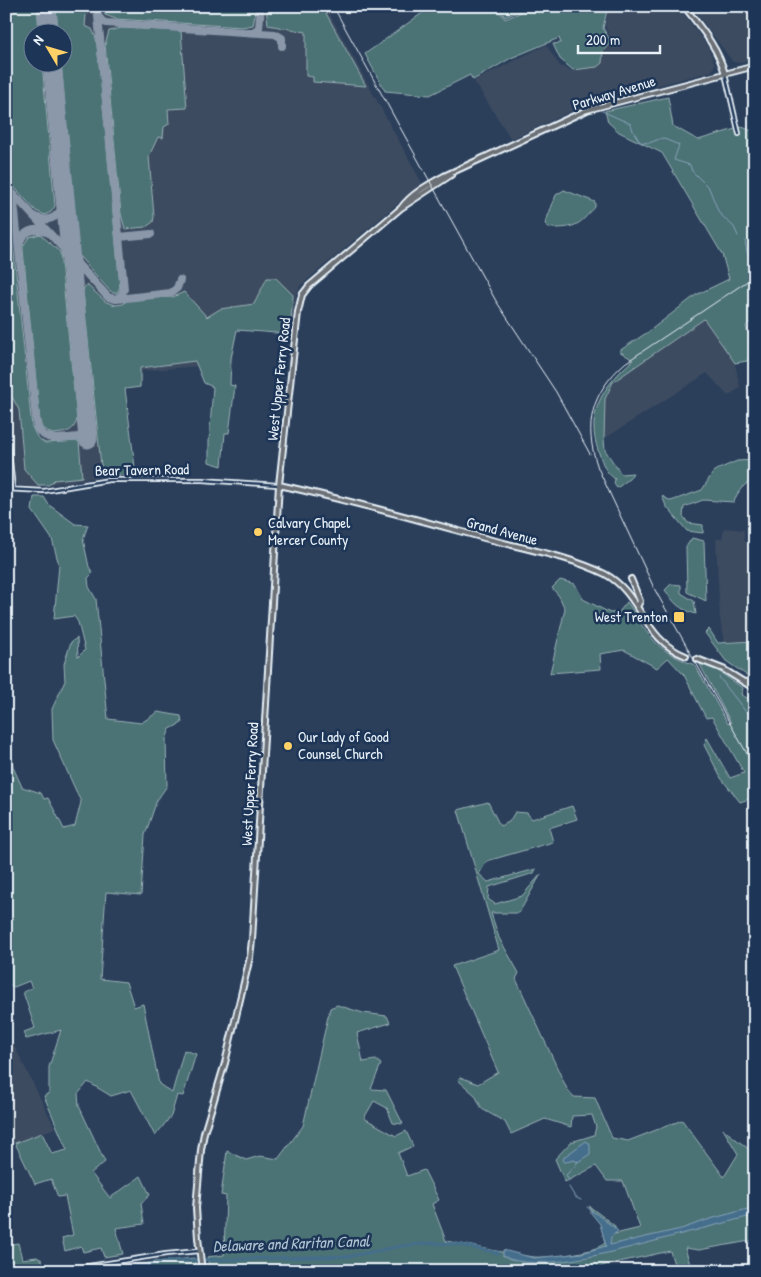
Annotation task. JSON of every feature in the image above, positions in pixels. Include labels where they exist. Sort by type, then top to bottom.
[{"type":"main road","points":[[684,6],[713,46],[722,62],[724,74]]},
{"type":"main road","name":"Parkway Avenue","points":[[303,293],[406,202],[427,186],[459,169],[587,110],[755,66]]},
{"type":"main road","name":"West Upper Ferry Road","points":[[202,1271],[196,1208],[202,1140],[223,1069],[250,957],[252,940],[279,485],[295,333],[300,300],[303,293]]},
{"type":"main road","name":"Grand Avenue","points":[[279,485],[472,535],[580,565],[602,573],[625,590],[660,641],[670,649],[686,656]]},
{"type":"main road","points":[[631,579],[640,601],[637,607]]},
{"type":"main road","points":[[696,659],[723,669],[755,689]]},
{"type":"main road","points":[[745,682],[755,680]]},
{"type":"street","points":[[724,74],[739,134]]},
{"type":"street","points":[[6,424],[13,490]]},
{"type":"street","points":[[6,487],[12,476]]},
{"type":"street","name":"Bear Tavern Road","points":[[6,487],[13,490],[45,491],[109,480],[202,480],[279,485]]},
{"type":"street","points":[[56,1271],[166,1254],[199,1251]]},
{"type":"shaded area","points":[[6,6],[325,6],[422,183],[300,286],[296,295],[291,334],[237,329],[232,363],[142,371],[141,388],[125,389],[136,475],[99,477],[37,487],[19,486],[13,480],[6,414]]},
{"type":"shaded area","points":[[609,6],[678,6],[708,47],[715,64],[712,71],[585,105],[511,139],[474,81],[546,45],[560,66],[573,71],[597,67],[602,63],[603,51],[612,41],[605,26]]},
{"type":"shaded area","points":[[691,6],[736,6],[738,9],[755,6],[755,60],[741,63],[733,62]]},
{"type":"shaded area","points":[[704,319],[735,363],[740,388],[728,396],[707,373],[604,439],[605,399],[613,382]]},
{"type":"shaded area","points":[[724,528],[744,530],[744,540],[755,552],[755,641],[724,642],[720,619],[716,539],[722,539]]},
{"type":"shaded area","points":[[6,1029],[55,1128],[6,1147]]},
{"type":"shaded area","points":[[586,1141],[590,1144],[590,1154],[578,1162],[574,1160],[563,1162],[564,1157]]},
{"type":"shaded area","points":[[755,1207],[755,1215],[597,1255],[555,1262],[535,1263],[517,1261],[503,1256],[503,1250],[534,1258],[582,1253],[606,1246],[600,1224],[591,1213],[591,1210],[618,1231],[611,1237],[610,1245],[681,1229]]},
{"type":"green space","points":[[6,6],[37,6],[38,22],[22,22],[22,72],[43,72],[55,206],[51,212],[45,215],[36,211],[6,178]]},
{"type":"green space","points":[[56,6],[91,6],[86,15],[85,26],[92,29],[96,38],[99,63],[120,287],[117,293],[113,293],[108,289],[79,256],[62,72],[72,72],[72,22],[57,22]]},
{"type":"green space","points":[[101,6],[257,6],[253,25],[242,27],[116,19],[105,15]]},
{"type":"green space","points":[[266,6],[322,6],[366,86],[313,82],[313,77],[306,76],[306,32],[268,25]]},
{"type":"green space","points":[[432,6],[495,6],[505,19],[536,6],[608,6],[603,28],[611,42],[603,51],[602,63],[597,67],[573,70],[560,59],[553,44],[561,43],[559,38],[511,58],[473,80],[470,75],[430,95],[385,91],[365,54]]},
{"type":"green space","points":[[498,6],[532,6],[505,17]]},
{"type":"green space","points":[[121,28],[181,31],[187,108],[168,109],[169,124],[164,127],[163,138],[158,137],[149,156],[153,222],[146,227],[125,229],[121,214],[105,45],[109,31]]},
{"type":"green space","points":[[668,97],[673,126],[698,140],[742,127],[755,132],[755,317],[746,326],[753,351],[747,361],[735,363],[704,319],[613,382],[605,399],[605,450],[621,474],[633,473],[629,479],[617,488],[614,484],[615,479],[607,471],[599,453],[594,425],[600,401],[606,390],[613,379],[633,360],[619,351],[648,332],[696,295],[729,279],[722,254],[662,153],[619,132],[608,122],[605,111]]},
{"type":"green space","points":[[564,190],[595,202],[595,207],[574,225],[563,228],[550,228],[545,224],[556,195]]},
{"type":"green space","points":[[6,195],[9,206],[32,427],[37,437],[45,443],[79,441],[82,477],[54,480],[49,485],[38,485],[24,469],[19,410],[6,385]]},
{"type":"green space","points":[[40,234],[60,252],[77,420],[73,428],[64,433],[52,434],[42,428],[40,421],[23,246],[29,237]]},
{"type":"green space","points":[[267,278],[276,278],[293,295],[290,334],[237,330],[231,358],[230,385],[235,386],[229,433],[225,433],[222,466],[209,462],[213,387],[204,383],[195,361],[140,368],[140,387],[125,389],[136,475],[102,475],[84,287],[87,285],[106,302],[116,305],[123,304],[129,299],[173,297],[184,292],[207,317],[220,309],[254,304]]},
{"type":"green space","points":[[755,460],[755,479],[742,488],[734,502],[703,500],[684,507],[683,516],[688,523],[703,525],[703,533],[687,531],[666,506],[662,496],[671,501],[702,490],[714,471],[737,461]]},
{"type":"green space","points":[[34,497],[44,497],[49,505],[75,524],[88,525],[83,539],[89,567],[93,573],[88,578],[89,587],[96,599],[108,719],[141,723],[158,712],[181,716],[182,723],[170,729],[166,739],[167,786],[157,800],[145,835],[141,895],[106,892],[100,979],[126,982],[134,1007],[143,1004],[159,1084],[172,1093],[184,1050],[196,1054],[183,1096],[177,1095],[171,1116],[155,1136],[131,1090],[111,1096],[88,1082],[78,1094],[79,1106],[105,1162],[91,1173],[110,1198],[141,1176],[150,1195],[141,1203],[144,1224],[116,1228],[123,1254],[104,1257],[101,1248],[83,1252],[81,1246],[65,1251],[62,1238],[73,1235],[65,1196],[58,1197],[51,1179],[35,1184],[15,1143],[42,1133],[52,1154],[67,1150],[44,1096],[49,1093],[49,1067],[61,1030],[26,1039],[24,1032],[35,1028],[23,992],[32,988],[29,981],[14,987],[6,983],[6,712],[13,767],[22,787],[41,793],[44,799],[48,798],[64,829],[75,826],[81,802],[53,740],[52,709],[65,681],[64,664],[71,642],[77,638],[78,657],[85,650],[78,622],[74,616],[54,619],[59,565],[52,539],[32,510]]},
{"type":"green space","points":[[692,538],[704,541],[706,601],[687,592],[686,547]]},
{"type":"green space","points":[[560,580],[575,584],[583,599],[610,613],[619,612],[627,602],[642,622],[640,623],[658,644],[677,658],[695,665],[728,724],[731,723],[698,661],[712,667],[743,688],[741,695],[747,698],[755,693],[755,797],[740,802],[721,778],[704,745],[707,738],[730,778],[744,773],[712,717],[706,718],[684,675],[668,658],[657,668],[624,650],[600,654],[601,669],[550,673],[565,609],[559,596],[552,588]]},
{"type":"green space","points":[[671,584],[681,585],[681,593],[694,601],[696,614],[681,608],[672,599],[665,590]]},
{"type":"green space","points":[[709,629],[718,643],[755,641],[754,674],[748,676],[726,661],[705,633]]},
{"type":"green space","points":[[488,802],[500,826],[509,822],[515,812],[527,813],[532,819],[572,806],[577,819],[549,828],[553,842],[487,861],[479,874],[488,882],[536,869],[534,873],[489,887],[488,899],[495,904],[522,896],[541,874],[519,913],[491,913],[499,938],[519,973],[516,979],[567,1089],[574,1097],[595,1098],[612,1138],[628,1141],[682,1120],[724,1177],[738,1154],[723,1129],[755,1154],[755,1240],[699,1250],[685,1248],[692,1271],[676,1271],[670,1251],[605,1265],[593,1271],[508,1271],[505,1268],[499,1271],[471,1271],[467,1266],[356,1269],[356,1271],[343,1271],[342,1268],[210,1271],[207,1257],[224,1255],[226,1196],[221,1195],[227,1151],[246,1160],[260,1156],[278,1159],[303,1126],[330,1008],[337,1005],[363,1013],[387,1016],[390,1023],[357,1033],[363,1062],[376,1060],[381,1064],[371,1089],[386,1090],[403,1124],[393,1123],[387,1108],[374,1101],[364,1118],[396,1136],[406,1131],[413,1146],[398,1153],[407,1176],[424,1170],[439,1200],[432,1204],[446,1241],[534,1257],[560,1256],[591,1250],[605,1243],[601,1225],[589,1206],[615,1226],[615,1234],[640,1228],[623,1181],[607,1181],[596,1166],[565,1182],[555,1159],[571,1142],[594,1135],[596,1127],[592,1115],[572,1116],[571,1127],[545,1119],[511,1134],[505,1122],[482,1109],[475,1095],[458,1080],[460,1077],[478,1084],[498,1072],[452,966],[499,950],[458,810]]},
{"type":"green space","points":[[18,1243],[22,1259],[37,1257],[42,1260],[44,1266],[21,1271],[6,1271],[6,1245]]},
{"type":"green space","points":[[194,1258],[197,1271],[98,1271],[154,1262]]},
{"type":"waterway","points":[[602,111],[631,124],[640,142],[649,143],[662,138],[679,145],[674,160],[690,165],[692,171],[709,188],[719,213],[734,227],[738,236]]},
{"type":"waterway","points":[[745,241],[747,252],[755,263]]},
{"type":"waterway","points":[[719,677],[746,712],[755,712]]},
{"type":"waterway","points":[[569,1180],[566,1175],[578,1161]]},
{"type":"waterway","points":[[569,1187],[575,1197],[581,1200]]},
{"type":"waterway","points":[[587,1207],[592,1211]]},
{"type":"waterway","name":"Delaware and Raritan Canal","points":[[203,1260],[352,1256],[401,1246],[431,1243],[456,1244],[498,1253]]},
{"type":"waterway","name":"Delaware and Raritan Canal","points":[[105,1271],[173,1261],[197,1260]]},
{"type":"taxiway","points":[[6,186],[108,297],[115,299],[121,296],[124,289],[97,6]]},
{"type":"taxiway","points":[[253,32],[259,28],[261,6]]},
{"type":"taxiway","points":[[98,16],[106,23],[275,34],[282,38],[282,46]]},
{"type":"taxiway","points":[[12,194],[37,428],[47,437],[59,439],[88,436]]},
{"type":"taxiway","points":[[35,217],[41,219],[54,217],[61,210],[65,200]]},
{"type":"taxiway","points":[[19,245],[23,236],[29,231],[46,232]]},
{"type":"taxiway","points":[[119,237],[151,234]]},
{"type":"taxiway","points":[[117,299],[171,293],[177,288],[180,280]]},
{"type":"runway","points":[[46,6],[48,22]]},
{"type":"runway","points":[[53,72],[88,439]]},
{"type":"tunnel","points":[[686,656],[697,659]]},
{"type":"railway","points":[[333,6],[496,301],[556,392],[590,454]]},
{"type":"railway","points":[[755,276],[625,363],[604,386],[593,411],[591,424],[593,452],[598,468],[655,590],[755,768]]},
{"type":"place","name":"Calvary Chapel Mercer County","points":[[258,532]]},
{"type":"place","name":"West Trenton","points":[[679,617]]},
{"type":"place","name":"Our Lady of Good Counsel Church","points":[[288,746]]}]
